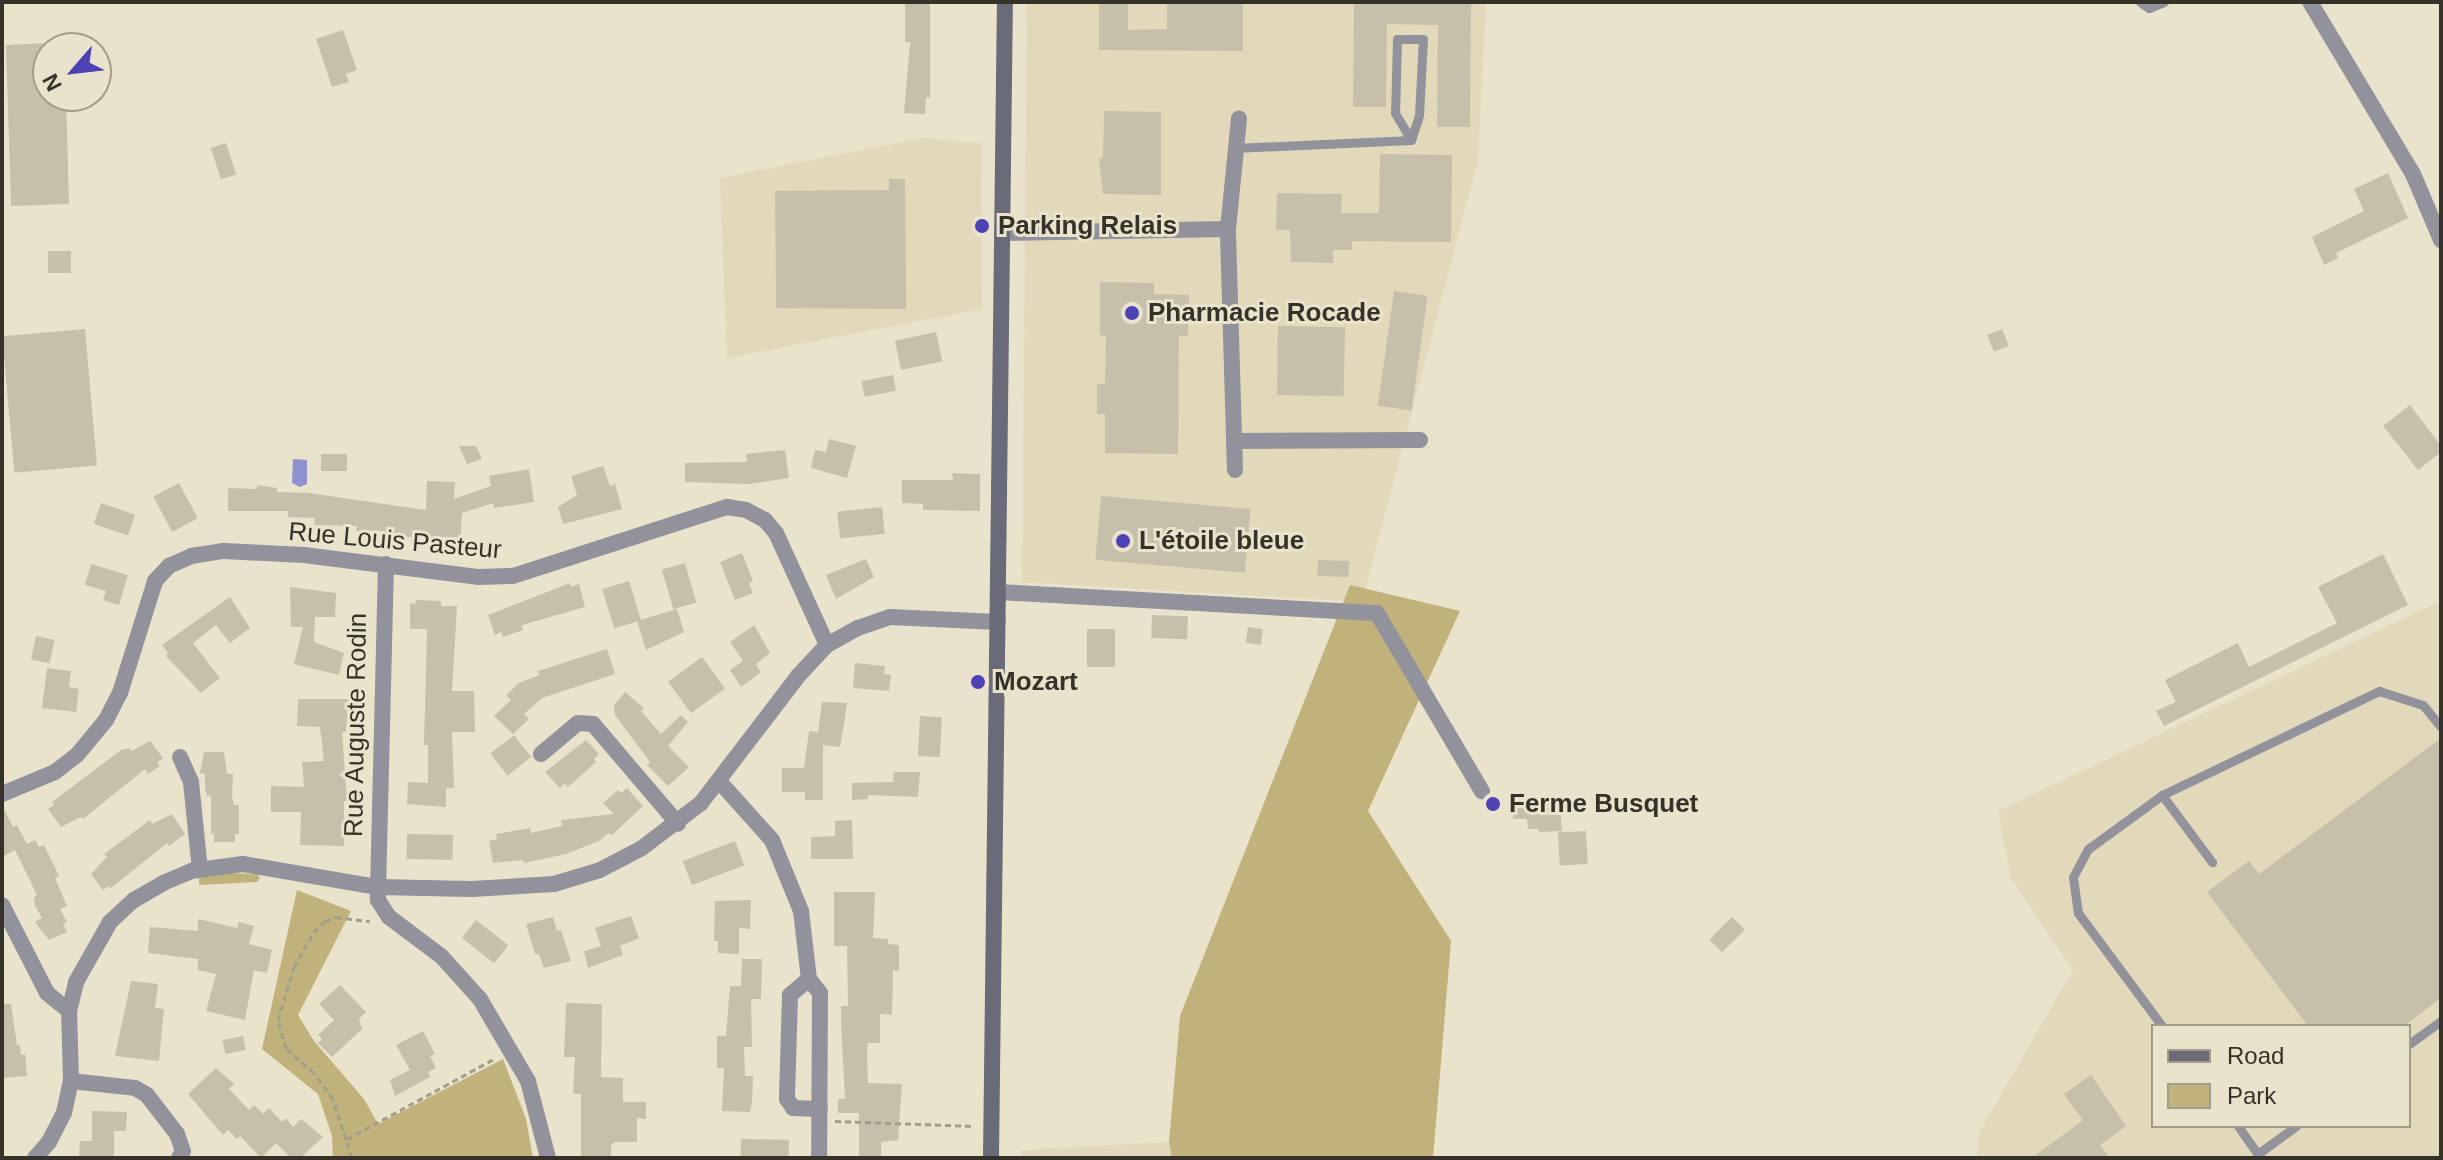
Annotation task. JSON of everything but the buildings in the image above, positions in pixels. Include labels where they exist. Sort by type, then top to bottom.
[{"type":"main road","points":[[991,1158],[1005,2]]},
{"type":"street","points":[[2310,2],[2413,174],[2441,240]]},
{"type":"street","points":[[1235,470],[1228,229],[1239,119]]},
{"type":"street","points":[[1002,233],[1228,229]]},
{"type":"street","points":[[1234,441],[1420,440]]},
{"type":"street","name":"Rue Louis Pasteur","points":[[2,794],[55,772],[77,755],[106,720],[120,693],[155,581],[169,566],[191,556],[224,551],[386,564],[478,577],[513,576],[727,507],[746,510],[765,520],[776,533],[827,645]]},
{"type":"street","name":"Rue Auguste Rodin","points":[[376,887],[386,564]]},
{"type":"street","points":[[998,592],[1377,613],[1482,791]]},
{"type":"street","points":[[35,1158],[49,1142],[64,1113],[71,1081],[69,1011],[76,982],[110,922],[134,900],[163,883],[200,870],[243,864],[376,887],[513,889],[554,884],[600,870],[678,824],[719,781],[798,676],[827,645],[890,617],[998,622]]},
{"type":"street","points":[[541,754],[578,723],[593,724],[678,824]]},
{"type":"street","points":[[180,757],[191,782],[200,870]]},
{"type":"street","points":[[719,781],[772,840],[801,911],[809,979],[820,993],[819,1158]]},
{"type":"street","points":[[376,887],[378,900],[389,917],[442,957],[480,999],[528,1081],[548,1158]]},
{"type":"street","points":[[2,905],[47,993],[69,1011]]},
{"type":"street","points":[[809,979],[790,995],[787,1099],[793,1108],[820,1115]]},
{"type":"street","points":[[71,1081],[135,1088],[147,1095],[177,1134],[184,1156]]},
{"type":"lane","points":[[2140,2],[2149,8],[2164,2]]},
{"type":"lane","points":[[1397,39],[1423,39],[1419,115],[1411,140],[1395,113],[1397,39]]},
{"type":"lane","points":[[1234,148],[1411,140]]},
{"type":"lane","points":[[2161,1024],[2078,913],[2073,877],[2088,849],[2162,795],[2379,691],[2423,705],[2440,726]]},
{"type":"lane","points":[[2162,795],[2212,862]]},
{"type":"lane","points":[[2411,1043],[2441,1021]]},
{"type":"lane","points":[[2239,1128],[2260,1156],[2294,1128]]},
{"type":"path","points":[[352,1158],[333,1099],[314,1073],[286,1048],[278,1020],[294,967],[314,932],[325,921],[336,917],[367,922],[389,917]]},
{"type":"path","points":[[347,1139],[511,1049]]},
{"type":"path","points":[[820,1115],[991,1126]]},
{"type":"shaded area","points":[[1027,2],[1486,2],[1478,160],[1362,602],[1022,582]]},
{"type":"shaded area","points":[[922,138],[981,143],[982,309],[727,358],[720,178]]},
{"type":"shaded area","points":[[2436,603],[2441,610],[2441,1158],[1977,1158],[1980,1131],[2073,970],[2011,878],[1998,811]]},
{"type":"shaded area","points":[[1169,1142],[1172,1158],[1021,1158],[1021,1150]]},
{"type":"green space","points":[[1350,585],[1460,611],[1368,811],[1451,941],[1433,1158],[1172,1158],[1169,1142],[1180,1016]]},
{"type":"green space","points":[[229,873],[257,874],[260,878],[257,882],[199,885],[199,878]]},
{"type":"green space","points":[[297,890],[351,911],[298,1015],[314,1041],[364,1099],[378,1124],[503,1059],[526,1119],[533,1158],[333,1158],[332,1136],[318,1094],[262,1049]]},
{"type":"water","points":[[293,459],[307,460],[307,484],[300,487],[292,483]]},
{"type":"place","name":"Parking Relais","points":[[982,226]]},
{"type":"place","name":"Pharmacie Rocade","points":[[1132,313]]},
{"type":"place","name":"L'étoile bleue","points":[[1123,541]]},
{"type":"place","name":"Mozart","points":[[978,682]]},
{"type":"place","name":"Ferme Busquet","points":[[1493,804]]}]
